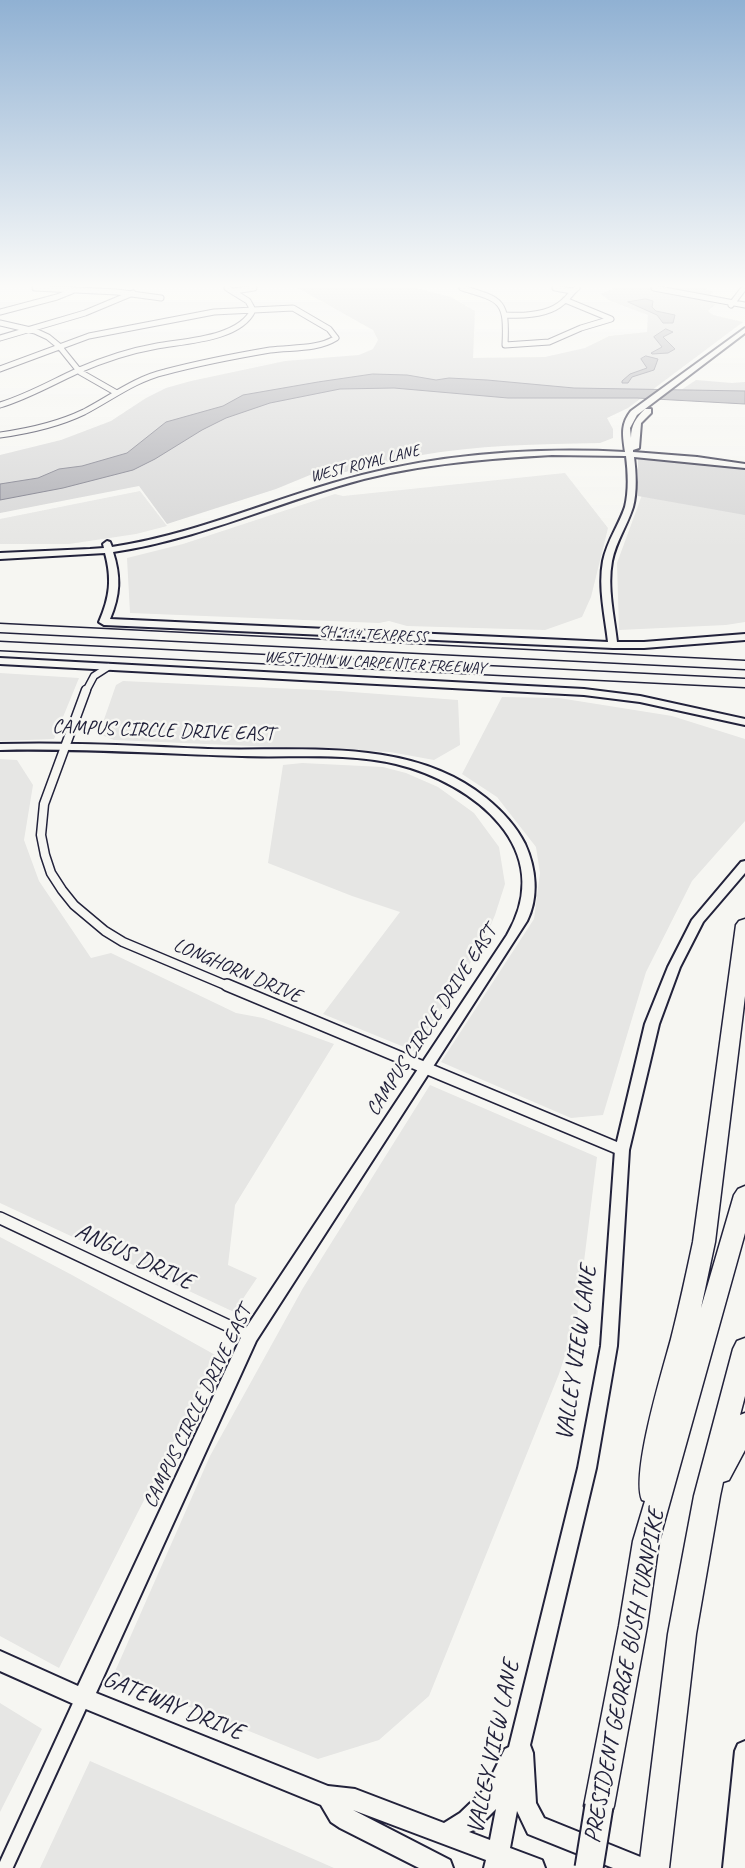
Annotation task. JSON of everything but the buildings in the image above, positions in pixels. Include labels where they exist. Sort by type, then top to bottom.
[{"type":"highway","points":[[0,619],[104,622]]},
{"type":"highway","name":"WEST JOHN W CARPENTER FREEWAY","points":[[0,628],[745,665]]},
{"type":"highway","name":"SH 114 TEXPRESS","points":[[0,635],[745,671]]},
{"type":"highway","points":[[207,638],[221,642],[386,653]]},
{"type":"highway","name":"WEST JOHN W CARPENTER FREEWAY","points":[[0,646],[745,683]]},
{"type":"highway","points":[[611,675],[624,673],[745,678]]},
{"type":"highway","points":[[646,1541],[656,1442],[696,1283],[704,1242],[745,925]]},
{"type":"highway","name":"PRESIDENT GEORGE BUSH TURNPIKE","points":[[589,1868],[633,1626],[646,1541],[745,1195]]},
{"type":"highway","points":[[654,1868],[682,1634],[707,1496],[745,1349]]},
{"type":"highway","points":[[707,1496],[745,1425]]},
{"type":"main road","points":[[632,449],[626,438],[626,424],[641,408],[684,375]]},
{"type":"main road","points":[[613,645],[606,587],[607,563],[612,542],[629,506],[632,485],[632,449],[638,420],[697,375]]},
{"type":"main road","points":[[606,448],[615,446],[626,438]]},
{"type":"main road","name":"WEST ROYAL LANE","points":[[0,556],[48,555],[184,535],[345,482],[433,461],[516,449],[632,449],[745,461]]},
{"type":"main road","name":"WEST ROYAL LANE","points":[[433,461],[518,454],[576,453],[632,449],[745,466]]},
{"type":"main road","points":[[104,622],[112,602],[116,584],[116,573],[108,547]]},
{"type":"main road","name":"WEST ROYAL LANE","points":[[0,550],[108,547]]},
{"type":"main road","name":"WEST JOHN W CARPENTER FREEWAY","points":[[104,622],[613,645],[745,637]]},
{"type":"main road","points":[[719,640],[745,641]]},
{"type":"main road","name":"WEST JOHN W CARPENTER FREEWAY","points":[[0,661],[559,690],[606,694],[704,712],[745,722]]},
{"type":"main road","points":[[704,712],[720,712],[745,717]]},
{"type":"main road","name":"CAMPUS CIRCLE DRIVE EAST","points":[[0,748],[66,748],[350,756],[396,761],[428,770],[451,780],[488,804],[503,818],[514,834],[527,865],[529,882],[525,911],[511,938],[250,1336],[83,1698]]},
{"type":"main road","name":"VALLEY VIEW LANE","points":[[496,1861],[522,1733],[587,1468],[609,1346],[622,1150],[652,1024],[674,967],[698,920],[745,865]]},
{"type":"main road","name":"GATEWAY DRIVE","points":[[0,1661],[83,1698],[328,1797],[355,1800],[445,1834],[496,1861],[534,1868]]},
{"type":"main road","points":[[445,1834],[468,1821],[493,1797],[522,1733]]},
{"type":"main road","points":[[522,1733],[525,1804],[536,1826],[640,1868]]},
{"type":"main road","points":[[732,1863],[745,1751]]},
{"type":"main road","points":[[328,1797],[339,1814],[348,1820],[442,1868]]},
{"type":"street","points":[[0,405],[34,394],[69,375]]},
{"type":"street","points":[[87,375],[115,392]]},
{"type":"street","points":[[0,435],[33,430],[64,420],[85,411],[137,381],[155,375]]},
{"type":"street","points":[[81,665],[92,678],[108,667]]},
{"type":"street","name":"LONGHORN DRIVE","points":[[92,678],[46,796],[42,812],[42,847],[54,879],[61,890],[89,920],[123,942],[622,1150]]},
{"type":"street","name":"ANGUS DRIVE","points":[[0,1218],[250,1336]]},
{"type":"street","points":[[5,1868],[83,1698]]},
{"type":"shaded area","points":[[218,375],[672,375],[628,408],[607,418],[613,429],[613,438],[600,443],[462,449],[404,458],[322,478],[310,475],[276,489],[167,524],[139,486],[0,513],[0,455],[61,440],[111,421],[146,398],[166,388]]},
{"type":"shaded area","points":[[365,375],[408,375],[436,380],[449,378],[487,380],[574,388],[745,391],[745,404],[637,398],[508,398],[394,388],[340,389],[270,403],[226,418],[133,470],[63,488],[0,500],[0,484],[38,478],[59,469],[82,466],[127,453],[166,422],[223,406],[243,395]]},
{"type":"shaded area","points":[[629,375],[638,375],[632,377],[628,383],[622,383]]},
{"type":"shaded area","points":[[696,380],[732,383],[745,382],[745,393],[681,390]]},
{"type":"shaded area","points":[[642,457],[745,469],[745,515],[638,496],[638,459]]},
{"type":"shaded area","points":[[565,473],[608,528],[591,597],[582,617],[545,630],[407,626],[389,621],[379,623],[130,613],[127,558],[183,544],[335,494],[343,496]]},
{"type":"shaded area","points":[[140,491],[167,526],[136,534],[69,544],[0,544],[0,519]]},
{"type":"shaded area","points":[[642,495],[745,513],[745,622],[726,625],[619,630],[617,563]]},
{"type":"shaded area","points":[[0,673],[79,678],[54,739],[0,741]]},
{"type":"shaded area","points":[[123,681],[339,691],[458,700],[460,745],[434,760],[390,752],[114,740],[99,734],[116,685]]},
{"type":"shaded area","points":[[502,697],[559,698],[672,716],[745,739],[745,821],[692,881],[646,972],[603,1115],[571,1118],[441,1062],[534,919],[540,873],[536,847],[497,797],[462,774]]},
{"type":"shaded area","points":[[0,759],[17,760],[33,785],[24,840],[39,881],[91,958],[111,953],[236,1013],[263,1018],[334,1044],[235,1205],[228,1265],[257,1278],[234,1312],[0,1203]]},
{"type":"shaded area","points":[[302,763],[383,767],[406,773],[438,787],[474,813],[499,847],[505,884],[495,915],[483,943],[414,1051],[323,1014],[400,912],[352,896],[268,863],[283,765]]},
{"type":"shaded area","points":[[430,1085],[597,1157],[577,1318],[559,1374],[429,1696],[379,1740],[318,1759],[113,1676],[210,1456],[303,1288]]},
{"type":"shaded area","points":[[0,1237],[217,1356],[59,1668],[0,1636]]},
{"type":"shaded area","points":[[0,1703],[42,1729],[0,1812]]},
{"type":"shaded area","points":[[90,1761],[334,1868],[40,1868]]}]
